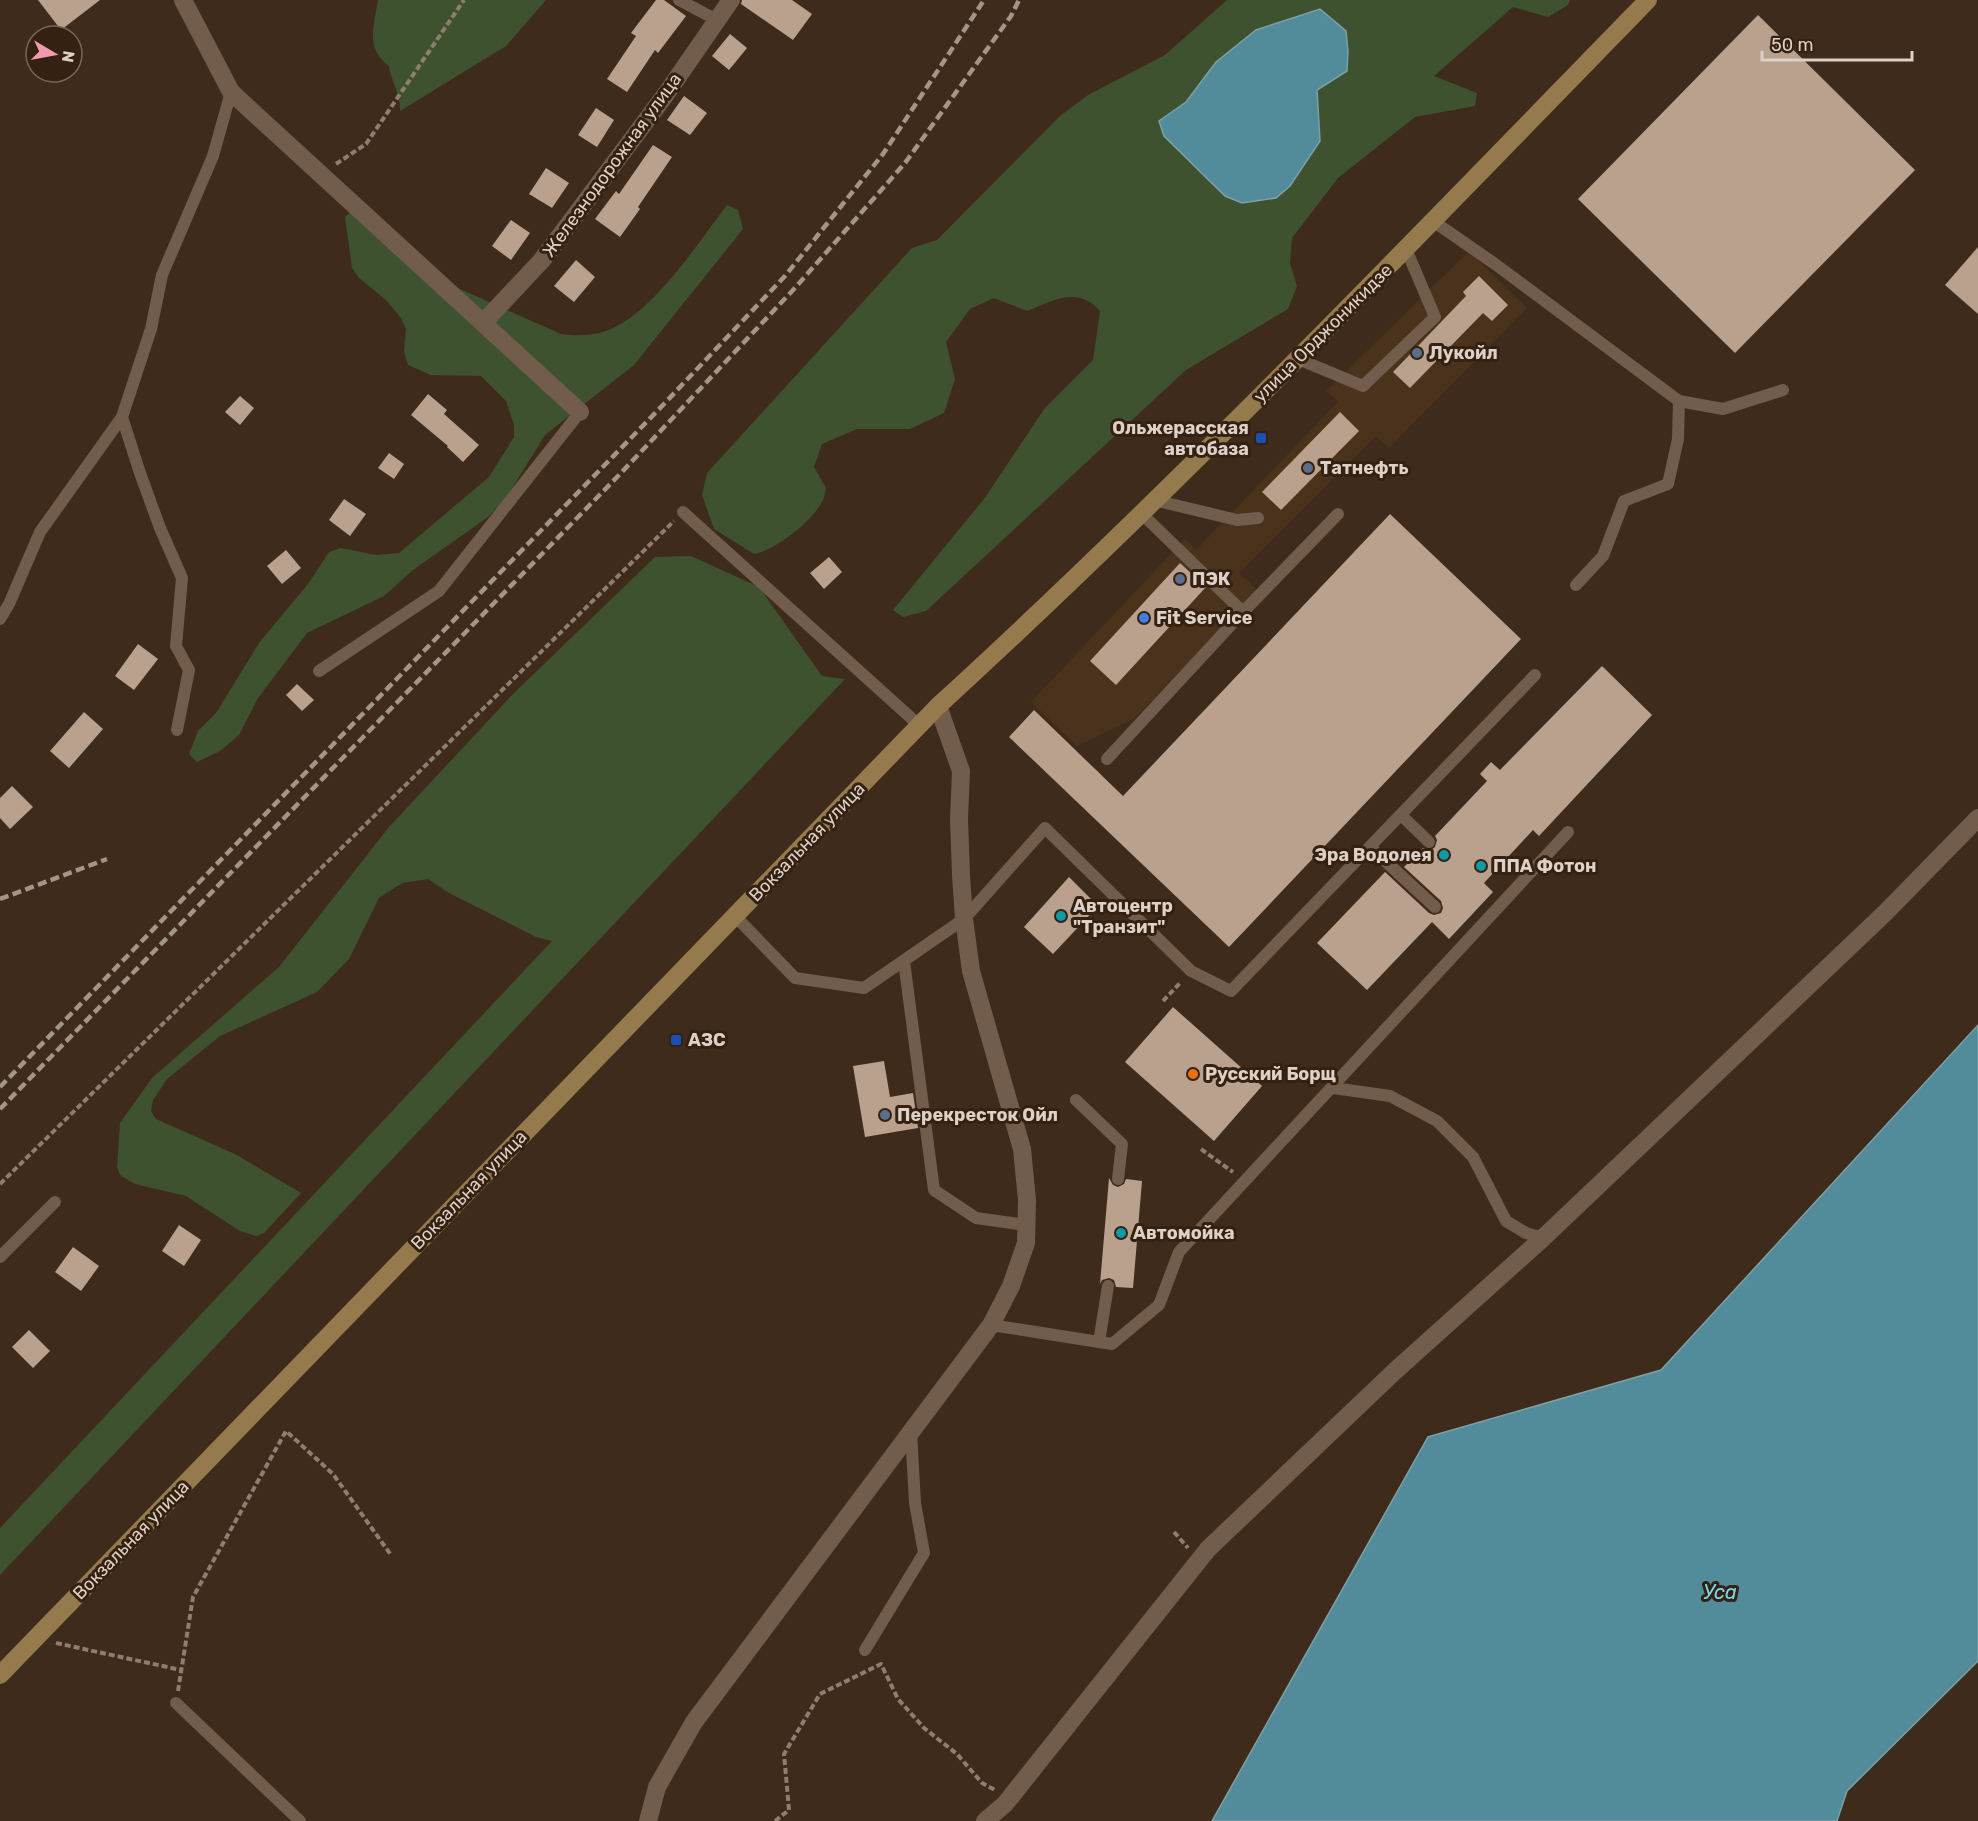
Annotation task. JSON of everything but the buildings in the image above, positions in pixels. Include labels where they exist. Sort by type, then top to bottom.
[{"type":"main road","name":"улица Орджоникидзе","points":[[938,706],[1141,513],[1298,359],[1648,0]]},
{"type":"main road","name":"Вокзальная улица","points":[[0,1675],[938,706]]},
{"type":"street","points":[[183,0],[231,92],[580,412]]},
{"type":"street","name":"Железнодорожная улица","points":[[483,323],[542,260],[666,94],[731,0]]},
{"type":"street","points":[[648,1821],[657,1787],[694,1722],[991,1325],[1011,1286],[1026,1243],[1027,1200],[1022,1149],[971,971],[964,919],[959,819],[961,771],[938,706]]},
{"type":"street","points":[[985,1821],[1010,1798],[1208,1549],[1395,1371],[1543,1238],[1885,913],[1978,818]]},
{"type":"lane","points":[[679,0],[717,20]]},
{"type":"lane","points":[[0,619],[9,604],[40,532],[123,417],[151,329],[162,274],[213,156],[231,92]]},
{"type":"lane","points":[[1433,221],[1495,264],[1679,401],[1723,409],[1783,390]]},
{"type":"lane","points":[[1298,359],[1363,386],[1434,317],[1406,249]]},
{"type":"lane","points":[[1576,585],[1603,556],[1624,501],[1668,484],[1678,439],[1679,401]]},
{"type":"lane","points":[[319,671],[439,591],[580,412]]},
{"type":"lane","points":[[123,417],[144,484],[182,578],[176,645],[189,669],[177,730]]},
{"type":"lane","points":[[1154,500],[1237,520],[1258,518]]},
{"type":"lane","points":[[683,512],[920,726]]},
{"type":"lane","points":[[1141,513],[1243,612]]},
{"type":"lane","points":[[1107,759],[1243,612],[1338,514]]},
{"type":"lane","points":[[735,916],[795,978],[864,988],[964,919],[1046,828],[1191,971],[1231,991],[1535,675]]},
{"type":"lane","points":[[1401,815],[1429,842]]},
{"type":"lane","points":[[991,1325],[1112,1344],[1160,1305],[1179,1252],[1568,832]]},
{"type":"lane","points":[[1370,847],[1435,907]]},
{"type":"lane","points":[[904,962],[934,1190],[976,1218],[1026,1225]]},
{"type":"lane","points":[[1333,1088],[1390,1096],[1437,1121],[1473,1156],[1506,1221],[1526,1233],[1543,1238]]},
{"type":"lane","points":[[1076,1100],[1122,1144],[1118,1179]]},
{"type":"lane","points":[[0,1257],[55,1202]]},
{"type":"lane","points":[[1099,1342],[1107,1286]]},
{"type":"lane","points":[[865,1650],[924,1553],[915,1503],[911,1432]]},
{"type":"lane","points":[[176,1703],[300,1821]]},
{"type":"path","points":[[321,174],[366,144],[464,0]]},
{"type":"path","points":[[0,1184],[683,512]]},
{"type":"path","points":[[1163,1001],[1191,971]]},
{"type":"path","points":[[1201,1149],[1230,1171],[1247,1179]]},
{"type":"path","points":[[176,1703],[193,1597],[286,1431],[333,1474],[391,1555]]},
{"type":"path","points":[[35,1638],[181,1670]]},
{"type":"path","points":[[775,1821],[789,1810],[784,1754],[820,1694],[881,1664],[898,1699],[924,1728],[957,1754],[982,1783],[1010,1798]]},
{"type":"shaded area","points":[[1469,251],[1527,308],[1389,448],[1376,436],[1239,573],[1257,590],[1134,719],[1077,746],[1031,702],[1185,539],[1196,550],[1338,402],[1326,391]]},
{"type":"green space","points":[[378,0],[546,0],[506,46],[400,111],[399,99],[389,66],[381,59],[374,44],[373,27]]},
{"type":"green space","points":[[1227,0],[1570,0],[1568,5],[1548,17],[1513,7],[1434,76],[1477,93],[1475,106],[1415,117],[1338,178],[1292,238],[1290,263],[1297,286],[1288,309],[1186,370],[926,611],[903,617],[893,610],[984,499],[1045,408],[1093,360],[1100,311],[1092,303],[1074,297],[1065,298],[1027,311],[994,298],[970,309],[946,342],[955,379],[944,413],[910,429],[857,429],[822,444],[814,467],[826,488],[823,500],[810,518],[772,547],[754,554],[714,529],[702,495],[707,473],[912,248],[937,240],[1060,116],[1088,95],[1165,55]]},
{"type":"green space","points":[[727,205],[738,210],[743,229],[634,365],[545,435],[506,498],[488,517],[413,570],[384,596],[307,633],[258,698],[239,735],[220,751],[197,762],[189,754],[198,731],[216,713],[259,643],[308,584],[329,552],[341,548],[376,555],[399,553],[489,477],[514,437],[514,425],[506,401],[481,376],[431,375],[408,365],[404,352],[406,329],[401,318],[386,300],[359,278],[352,268],[345,217],[354,209],[453,286],[561,334],[584,335],[606,331],[641,310],[688,258]]},
{"type":"green space","points":[[691,556],[759,587],[822,676],[845,679],[0,1575],[0,1528],[552,941],[536,937],[449,893],[428,879],[402,883],[379,898],[349,959],[317,992],[220,1036],[167,1079],[153,1100],[151,1111],[156,1119],[235,1154],[301,1193],[264,1233],[256,1236],[240,1231],[186,1196],[135,1184],[120,1175],[117,1167],[120,1123],[152,1078],[279,967],[389,827],[513,694],[655,557]]},
{"type":"water","points":[[1320,9],[1346,31],[1348,51],[1347,71],[1317,90],[1320,141],[1290,186],[1276,198],[1242,203],[1225,196],[1164,136],[1159,121],[1186,102],[1216,62],[1256,30]]},
{"type":"water","name":"Уса","points":[[1978,1025],[1978,1661],[1847,1791],[1837,1821],[1212,1821],[1428,1437],[1661,1370]]},
{"type":"railway","points":[[0,1087],[663,405],[785,276],[883,154],[984,0]]},
{"type":"railway","points":[[0,1109],[621,473],[794,289],[905,163],[1011,16],[1019,0]]},
{"type":"railway","points":[[0,899],[107,859]]},
{"type":"place","name":"Лукойл","points":[[1417,353]]},
{"type":"place","name":"Ольжерасская автобаза","points":[[1261,438]]},
{"type":"place","name":"Татнефть","points":[[1308,468]]},
{"type":"place","name":"ПЭК","points":[[1180,579]]},
{"type":"place","name":"Fit Service","points":[[1144,618]]},
{"type":"place","name":"Эра Водолея","points":[[1444,855]]},
{"type":"place","name":"ППА Фотон","points":[[1481,866]]},
{"type":"place","name":"Автоцентр \"Транзит\"","points":[[1061,916]]},
{"type":"place","name":"АЗС","points":[[676,1040]]},
{"type":"place","name":"Русский Борщ","points":[[1193,1074]]},
{"type":"place","name":"Перекресток Ойл","points":[[885,1115]]},
{"type":"place","name":"Автомойка","points":[[1121,1233]]}]
